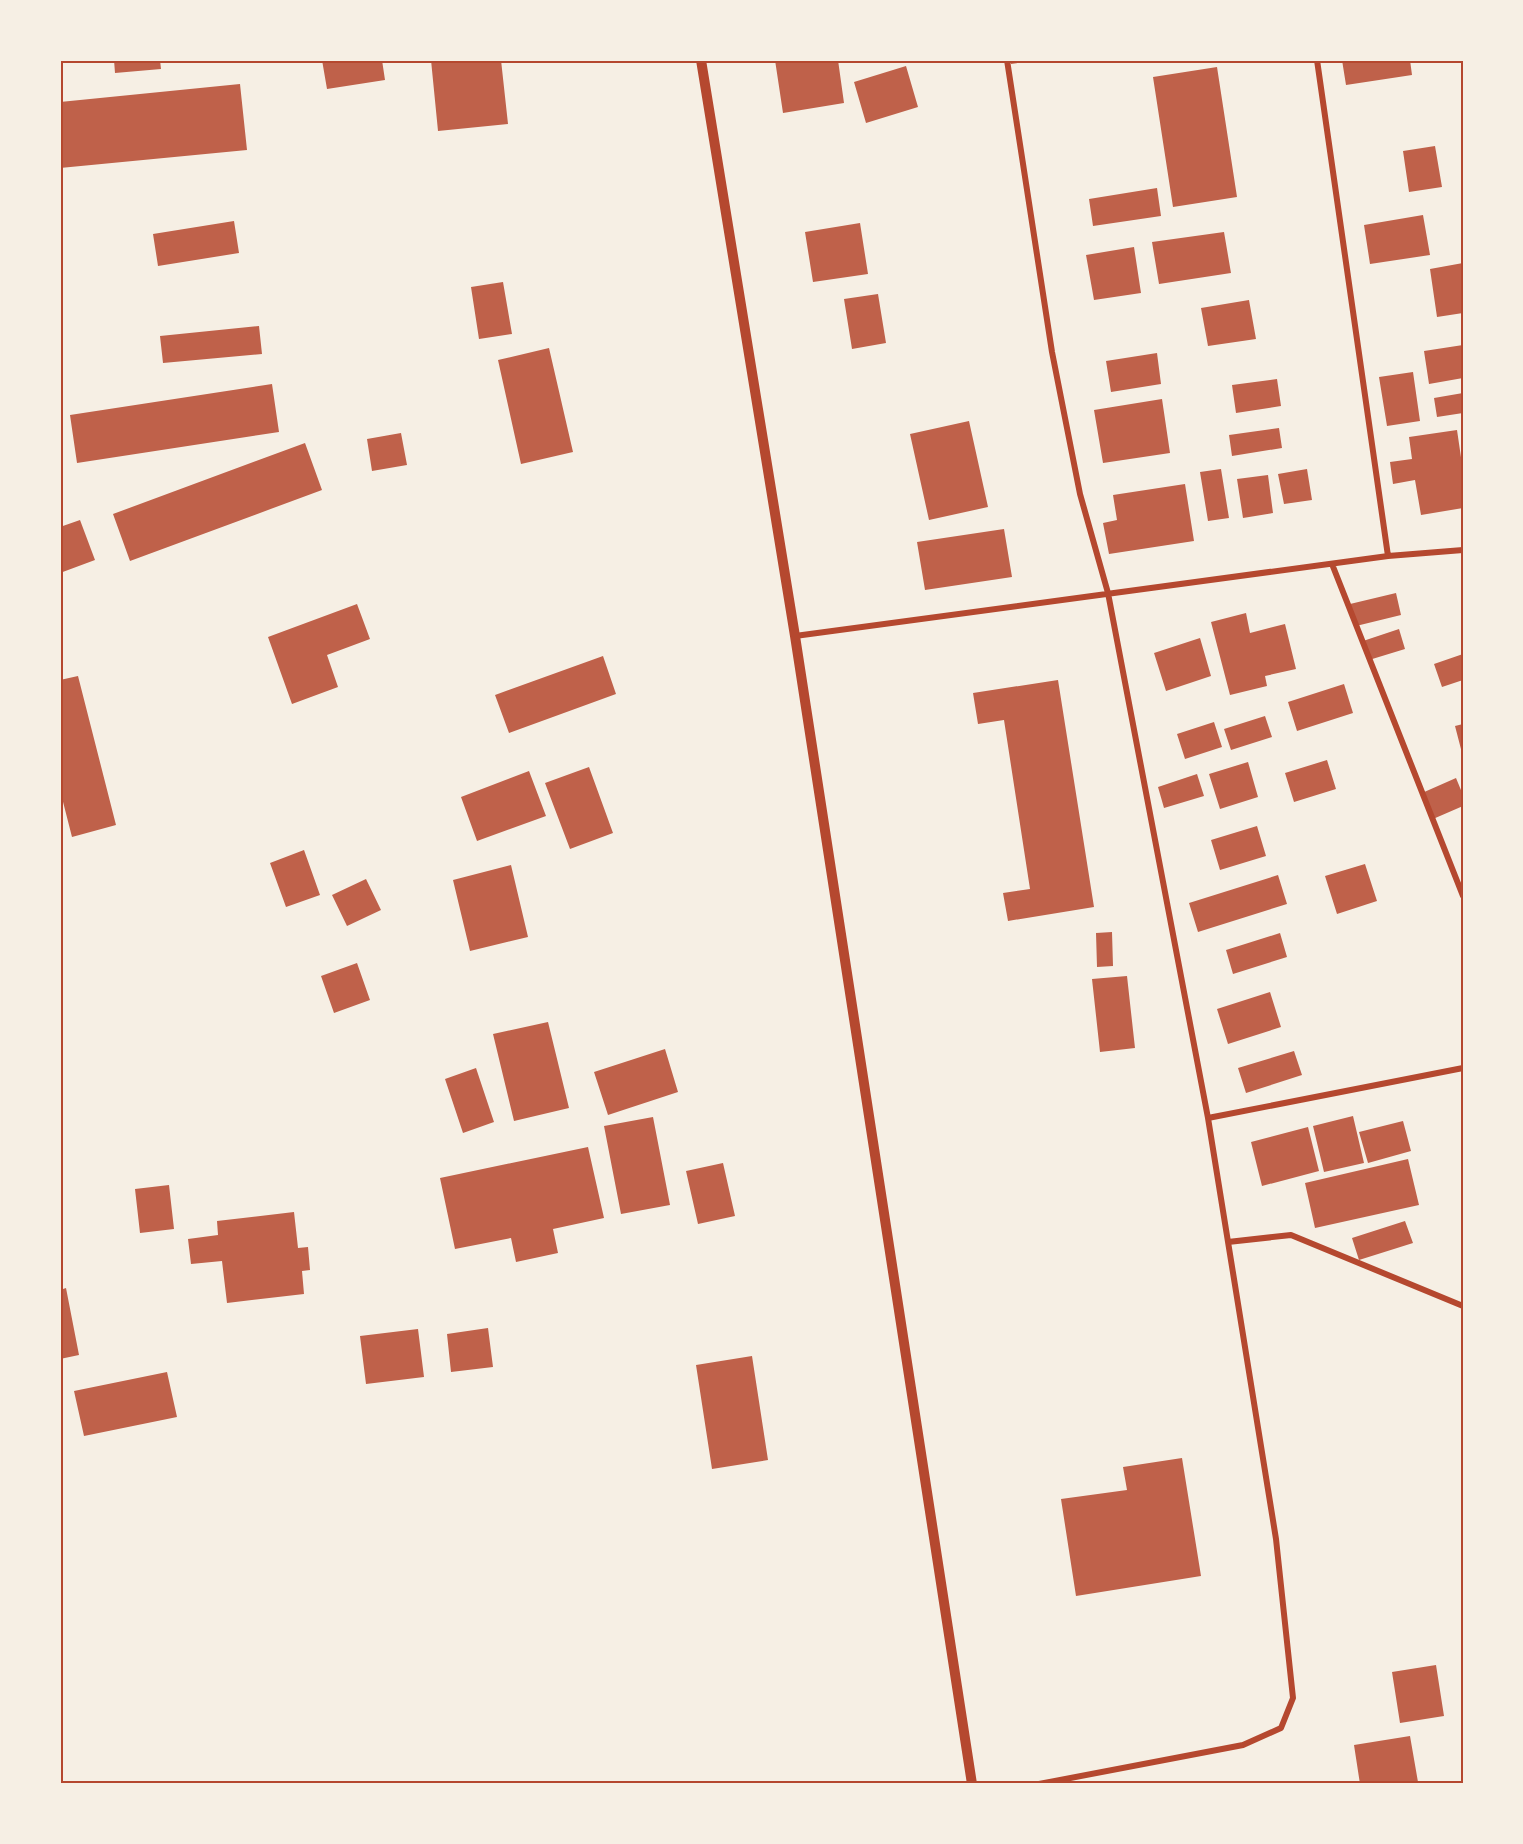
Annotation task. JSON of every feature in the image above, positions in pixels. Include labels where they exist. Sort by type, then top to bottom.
[{"type":"street","points":[[701,60],[795,636],[972,1784]]},
{"type":"street","points":[[1008,60],[1052,352],[1080,494],[1108,593],[1208,1118],[1276,1539],[1293,1698],[1281,1728],[1242,1745],[1039,1784]]},
{"type":"street","points":[[1317,60],[1388,556]]},
{"type":"street","points":[[795,636],[1388,556],[1463,550]]},
{"type":"street","points":[[1332,564],[1463,896]]},
{"type":"street","points":[[1208,1118],[1463,1068]]},
{"type":"street","points":[[1228,1242],[1291,1235],[1463,1306]]},
{"type":"building","points":[[114,60],[160,60],[161,69],[115,73]]},
{"type":"building","points":[[322,60],[382,60],[385,80],[327,89]]},
{"type":"building","points":[[431,60],[501,60],[508,124],[438,131]]},
{"type":"building","points":[[775,60],[838,60],[844,103],[783,113]]},
{"type":"building","points":[[1010,60],[1030,60],[1030,61],[1011,64]]},
{"type":"building","points":[[1342,60],[1410,60],[1412,75],[1346,85]]},
{"type":"building","points":[[906,66],[918,107],[866,123],[854,82]]},
{"type":"building","points":[[1217,67],[1237,197],[1173,207],[1153,77]]},
{"type":"building","points":[[240,84],[247,150],[60,168],[60,102]]},
{"type":"building","points":[[1435,146],[1442,187],[1409,192],[1403,151]]},
{"type":"building","points":[[1157,188],[1161,216],[1093,226],[1089,199]]},
{"type":"building","points":[[1423,215],[1430,255],[1370,264],[1364,225]]},
{"type":"building","points":[[234,221],[239,253],[158,266],[153,234]]},
{"type":"building","points":[[860,223],[868,274],[813,282],[805,232]]},
{"type":"building","points":[[1224,232],[1231,273],[1159,284],[1152,242]]},
{"type":"building","points":[[1134,247],[1141,293],[1094,300],[1086,255]]},
{"type":"building","points":[[1463,263],[1463,313],[1437,317],[1430,269]]},
{"type":"building","points":[[503,282],[512,334],[479,339],[471,287]]},
{"type":"building","points":[[878,294],[886,343],[852,349],[844,299]]},
{"type":"building","points":[[1249,300],[1256,339],[1208,346],[1201,308]]},
{"type":"building","points":[[259,326],[262,354],[163,363],[160,336]]},
{"type":"building","points":[[1463,345],[1463,378],[1429,384],[1424,351]]},
{"type":"building","points":[[549,348],[573,452],[521,464],[498,360]]},
{"type":"building","points":[[1157,353],[1161,384],[1111,392],[1106,361]]},
{"type":"building","points":[[1413,372],[1420,421],[1387,426],[1379,377]]},
{"type":"building","points":[[1277,379],[1281,406],[1236,413],[1232,385]]},
{"type":"building","points":[[272,384],[279,432],[77,463],[70,415]]},
{"type":"building","points":[[1463,393],[1463,413],[1437,417],[1434,398]]},
{"type":"building","points":[[1162,399],[1170,453],[1103,463],[1094,410]]},
{"type":"building","points":[[969,421],[988,507],[929,520],[910,434]]},
{"type":"building","points":[[1279,428],[1282,448],[1232,456],[1229,435]]},
{"type":"building","points":[[1457,430],[1463,471],[1463,508],[1421,515],[1415,480],[1393,484],[1390,462],[1412,459],[1409,437]]},
{"type":"building","points":[[401,433],[407,465],[372,471],[367,439]]},
{"type":"building","points":[[305,443],[322,490],[130,561],[113,514]]},
{"type":"building","points":[[1221,469],[1229,518],[1208,521],[1200,472]]},
{"type":"building","points":[[1307,469],[1312,500],[1284,504],[1278,474]]},
{"type":"building","points":[[1268,475],[1273,513],[1243,518],[1237,479]]},
{"type":"building","points":[[1185,484],[1194,541],[1109,554],[1103,523],[1117,520],[1113,495]]},
{"type":"building","points":[[80,520],[95,560],[60,573],[60,527]]},
{"type":"building","points":[[1004,529],[1012,577],[925,590],[917,542]]},
{"type":"building","points":[[1396,593],[1401,615],[1356,626],[1350,604]]},
{"type":"building","points":[[357,604],[370,639],[327,655],[338,687],[292,704],[268,637]]},
{"type":"building","points":[[1246,613],[1250,633],[1285,624],[1296,669],[1265,676],[1267,686],[1230,695],[1211,622]]},
{"type":"building","points":[[1399,629],[1405,649],[1369,660],[1363,641]]},
{"type":"building","points":[[1200,638],[1211,676],[1166,691],[1154,653]]},
{"type":"building","points":[[1463,654],[1463,680],[1442,687],[1434,664]]},
{"type":"building","points":[[603,656],[616,694],[509,733],[495,695]]},
{"type":"building","points":[[78,676],[116,825],[72,837],[60,790],[60,680]]},
{"type":"building","points":[[1058,680],[1094,907],[1008,921],[1003,893],[1030,889],[1004,720],[978,724],[973,693]]},
{"type":"building","points":[[1344,684],[1353,713],[1297,731],[1288,702]]},
{"type":"building","points":[[1265,716],[1272,737],[1231,750],[1224,729]]},
{"type":"building","points":[[1214,722],[1222,747],[1185,759],[1177,734]]},
{"type":"building","points":[[1463,724],[1463,753],[1462,753],[1455,726]]},
{"type":"building","points":[[1327,760],[1336,789],[1294,802],[1285,773]]},
{"type":"building","points":[[1248,762],[1258,797],[1220,809],[1209,774]]},
{"type":"building","points":[[589,767],[613,833],[570,849],[545,783]]},
{"type":"building","points":[[529,771],[546,816],[477,841],[461,797]]},
{"type":"building","points":[[1197,774],[1204,796],[1164,808],[1158,787]]},
{"type":"building","points":[[1456,778],[1463,795],[1463,806],[1433,819],[1422,793]]},
{"type":"building","points":[[1257,826],[1266,856],[1220,870],[1211,840]]},
{"type":"building","points":[[304,850],[320,895],[286,907],[270,863]]},
{"type":"building","points":[[1365,864],[1377,901],[1337,914],[1325,876]]},
{"type":"building","points":[[511,865],[528,937],[470,951],[453,880]]},
{"type":"building","points":[[1278,875],[1287,904],[1198,932],[1189,903]]},
{"type":"building","points":[[366,879],[381,910],[347,926],[332,895]]},
{"type":"building","points":[[1112,932],[1113,966],[1097,967],[1096,933]]},
{"type":"building","points":[[1280,933],[1287,957],[1233,974],[1226,950]]},
{"type":"building","points":[[357,963],[370,1000],[334,1013],[321,976]]},
{"type":"building","points":[[1127,976],[1135,1048],[1100,1052],[1092,979]]},
{"type":"building","points":[[1270,992],[1281,1027],[1228,1044],[1217,1009]]},
{"type":"building","points":[[548,1022],[569,1108],[514,1121],[493,1034]]},
{"type":"building","points":[[665,1049],[678,1092],[608,1115],[594,1072]]},
{"type":"building","points":[[1294,1051],[1302,1075],[1246,1093],[1238,1068]]},
{"type":"building","points":[[476,1068],[494,1122],[463,1133],[445,1079]]},
{"type":"building","points":[[1353,1116],[1364,1163],[1324,1172],[1313,1126]]},
{"type":"building","points":[[653,1117],[670,1205],[621,1214],[604,1126]]},
{"type":"building","points":[[1403,1121],[1411,1151],[1368,1163],[1359,1132]]},
{"type":"building","points":[[1308,1127],[1319,1171],[1262,1186],[1251,1142]]},
{"type":"building","points":[[588,1147],[604,1218],[553,1229],[558,1253],[516,1262],[511,1238],[455,1249],[440,1178]]},
{"type":"building","points":[[1408,1159],[1419,1205],[1315,1228],[1305,1183]]},
{"type":"building","points":[[723,1163],[735,1216],[698,1224],[686,1171]]},
{"type":"building","points":[[169,1185],[174,1229],[140,1233],[135,1189]]},
{"type":"building","points":[[294,1212],[298,1248],[308,1247],[310,1270],[302,1271],[304,1294],[227,1303],[222,1261],[191,1264],[188,1239],[218,1235],[217,1221]]},
{"type":"building","points":[[1405,1221],[1413,1243],[1359,1260],[1352,1238]]},
{"type":"building","points":[[66,1288],[79,1355],[60,1359],[60,1290]]},
{"type":"building","points":[[488,1328],[493,1367],[451,1372],[447,1334]]},
{"type":"building","points":[[418,1329],[424,1377],[366,1384],[360,1336]]},
{"type":"building","points":[[752,1356],[768,1460],[712,1469],[696,1365]]},
{"type":"building","points":[[167,1372],[177,1417],[84,1436],[74,1391]]},
{"type":"building","points":[[1182,1458],[1201,1576],[1076,1596],[1061,1499],[1127,1490],[1123,1467]]},
{"type":"building","points":[[1436,1665],[1444,1716],[1400,1723],[1392,1672]]},
{"type":"building","points":[[1410,1736],[1418,1782],[1360,1784],[1354,1745]]}]
